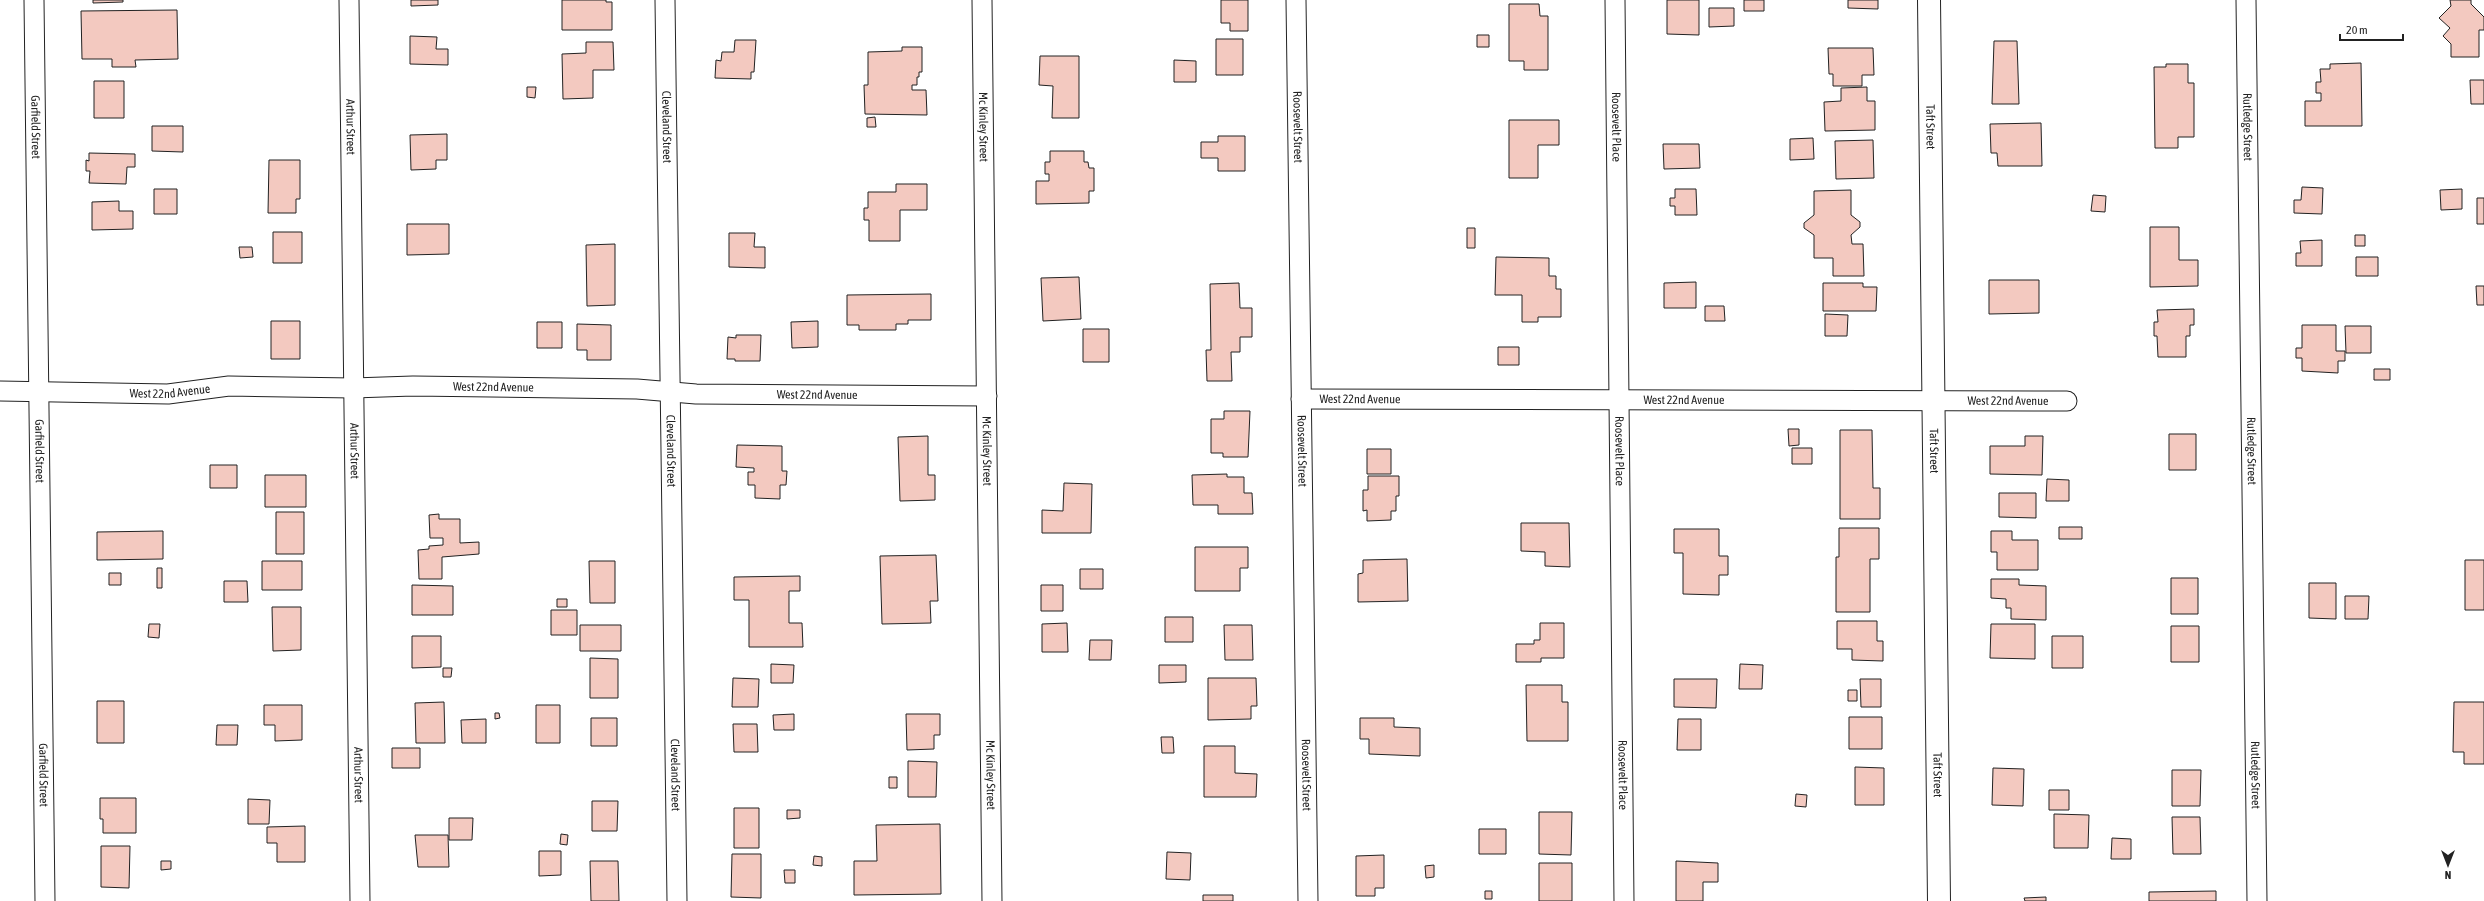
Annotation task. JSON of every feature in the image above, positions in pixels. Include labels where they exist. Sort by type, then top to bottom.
[{"type":"street","name":"Garfield Street","points":[[34,0],[45,901]]},
{"type":"street","name":"Arthur Street","points":[[349,0],[360,901]]},
{"type":"street","name":"Cleveland Street","points":[[665,0],[677,901]]},
{"type":"street","name":"Mc Kinley Street","points":[[982,0],[992,901]]},
{"type":"street","name":"Roosevelt Street","points":[[1296,0],[1308,901]]},
{"type":"street","name":"Roosevelt Place","points":[[1615,0],[1624,901]]},
{"type":"street","name":"Taft Street","points":[[1929,0],[1939,901]]},
{"type":"street","name":"Rutledge Street","points":[[2246,0],[2257,901]]},
{"type":"street","name":"West 22nd Avenue","points":[[0,391],[168,394],[228,386],[353,388],[436,386],[638,389],[696,394],[987,396]]},
{"type":"street","name":"West 22nd Avenue","points":[[1301,399],[2067,400]]},
{"type":"building","points":[[93,0],[123,0],[123,2],[93,3]]},
{"type":"building","points":[[411,0],[438,0],[438,5],[411,6]]},
{"type":"building","points":[[562,0],[606,0],[606,2],[612,2],[612,30],[562,30]]},
{"type":"building","points":[[1221,0],[1248,0],[1248,31],[1230,31],[1230,23],[1221,23]]},
{"type":"building","points":[[1667,0],[1699,0],[1699,35],[1667,34]]},
{"type":"building","points":[[1744,0],[1764,0],[1764,11],[1744,11]]},
{"type":"building","points":[[1848,0],[1878,0],[1878,9],[1848,8]]},
{"type":"building","points":[[2450,0],[2471,0],[2471,4],[2484,17],[2484,30],[2479,30],[2479,57],[2451,57],[2451,44],[2443,36],[2450,28],[2439,18],[2451,6]]},
{"type":"building","points":[[1509,4],[1539,4],[1540,16],[1548,16],[1548,70],[1524,70],[1524,61],[1509,61]]},
{"type":"building","points":[[1709,8],[1734,8],[1734,26],[1709,27]]},
{"type":"building","points":[[177,10],[178,59],[135,60],[136,67],[112,67],[112,59],[82,59],[81,11]]},
{"type":"building","points":[[1477,35],[1489,35],[1489,47],[1477,47]]},
{"type":"building","points":[[410,36],[437,37],[436,49],[448,49],[448,65],[410,64]]},
{"type":"building","points":[[1216,39],[1243,39],[1243,75],[1216,75]]},
{"type":"building","points":[[735,40],[756,40],[754,72],[751,72],[751,79],[715,78],[716,60],[721,61],[722,52],[734,52]]},
{"type":"building","points":[[1994,41],[2017,41],[2019,104],[1992,104]]},
{"type":"building","points":[[586,42],[613,42],[614,70],[593,70],[593,98],[563,99],[562,54],[586,53]]},
{"type":"building","points":[[902,47],[922,47],[922,72],[919,72],[919,77],[917,77],[917,85],[912,85],[912,90],[926,90],[927,115],[865,114],[864,85],[868,85],[868,52],[902,51]]},
{"type":"building","points":[[1828,48],[1873,48],[1874,75],[1862,75],[1862,86],[1833,86],[1833,74],[1829,74]]},
{"type":"building","points":[[1040,56],[1079,56],[1079,118],[1052,118],[1053,86],[1039,85]]},
{"type":"building","points":[[1174,60],[1196,61],[1196,82],[1174,82]]},
{"type":"building","points":[[2361,63],[2362,126],[2305,126],[2305,101],[2321,101],[2321,93],[2316,93],[2316,82],[2321,82],[2320,69],[2330,69],[2330,64]]},
{"type":"building","points":[[2166,64],[2188,64],[2188,83],[2194,83],[2194,137],[2178,137],[2178,148],[2155,148],[2154,67],[2166,67]]},
{"type":"building","points":[[2470,80],[2484,80],[2484,104],[2471,104]]},
{"type":"building","points":[[94,81],[124,81],[124,118],[94,118]]},
{"type":"building","points":[[527,87],[536,87],[535,98],[527,97]]},
{"type":"building","points":[[1867,87],[1867,101],[1875,101],[1875,130],[1825,131],[1824,102],[1841,101],[1841,88]]},
{"type":"building","points":[[875,117],[876,127],[867,127],[867,118]]},
{"type":"building","points":[[1509,120],[1559,120],[1559,145],[1538,145],[1538,178],[1509,178]]},
{"type":"building","points":[[2041,123],[2042,166],[1998,166],[1997,153],[1991,153],[1990,124]]},
{"type":"building","points":[[152,126],[183,126],[183,152],[152,151]]},
{"type":"building","points":[[447,134],[447,160],[436,160],[436,169],[411,170],[410,135]]},
{"type":"building","points":[[1218,136],[1245,136],[1245,171],[1218,171],[1218,158],[1201,158],[1201,142],[1218,142]]},
{"type":"building","points":[[1813,138],[1814,159],[1790,160],[1790,139]]},
{"type":"building","points":[[1873,140],[1874,178],[1836,179],[1835,141]]},
{"type":"building","points":[[1663,144],[1699,144],[1700,168],[1664,169]]},
{"type":"building","points":[[1050,151],[1084,151],[1084,162],[1088,162],[1089,168],[1094,168],[1094,191],[1089,191],[1089,203],[1036,204],[1036,181],[1049,181],[1049,174],[1045,174],[1045,162],[1050,162]]},
{"type":"building","points":[[89,153],[135,154],[135,167],[127,167],[126,184],[89,183],[90,171],[86,171],[86,160],[89,161]]},
{"type":"building","points":[[269,160],[300,160],[300,199],[296,199],[296,213],[268,213]]},
{"type":"building","points":[[896,184],[927,184],[927,210],[900,210],[900,241],[869,241],[869,220],[864,220],[864,208],[868,208],[868,192],[896,192]]},
{"type":"building","points":[[2302,187],[2323,188],[2322,214],[2294,213],[2294,200],[2301,200]]},
{"type":"building","points":[[154,189],[177,189],[177,214],[154,214]]},
{"type":"building","points":[[1675,189],[1696,189],[1697,215],[1675,215],[1675,206],[1670,206],[1670,198],[1675,198]]},
{"type":"building","points":[[2462,189],[2462,209],[2441,210],[2440,190]]},
{"type":"building","points":[[1851,190],[1851,215],[1860,222],[1860,227],[1851,235],[1852,244],[1863,244],[1864,276],[1833,276],[1833,258],[1814,258],[1814,235],[1804,228],[1804,223],[1814,215],[1814,191]]},
{"type":"building","points":[[2093,195],[2106,196],[2105,212],[2091,211]]},
{"type":"building","points":[[2477,198],[2484,198],[2484,224],[2477,224]]},
{"type":"building","points":[[119,201],[119,211],[133,211],[133,229],[92,230],[92,202]]},
{"type":"building","points":[[407,224],[449,224],[449,254],[407,255]]},
{"type":"building","points":[[2150,227],[2179,227],[2179,260],[2198,260],[2198,286],[2150,287]]},
{"type":"building","points":[[1467,228],[1475,228],[1475,248],[1467,248]]},
{"type":"building","points":[[273,232],[302,232],[302,263],[273,263]]},
{"type":"building","points":[[729,233],[755,233],[754,247],[765,247],[765,268],[729,267]]},
{"type":"building","points":[[2355,235],[2365,235],[2365,246],[2355,246]]},
{"type":"building","points":[[2322,240],[2322,266],[2296,266],[2296,253],[2301,253],[2300,241]]},
{"type":"building","points":[[615,244],[615,305],[587,306],[586,245]]},
{"type":"building","points":[[239,247],[252,247],[253,257],[240,258]]},
{"type":"building","points":[[1496,257],[1549,258],[1549,276],[1556,276],[1556,289],[1561,289],[1561,317],[1538,317],[1538,322],[1522,322],[1522,295],[1495,295]]},
{"type":"building","points":[[2356,257],[2378,257],[2378,276],[2356,276]]},
{"type":"building","points":[[1079,277],[1081,319],[1043,321],[1041,278]]},
{"type":"building","points":[[1989,280],[2039,280],[2039,313],[1989,314]]},
{"type":"building","points":[[1696,282],[1696,308],[1664,308],[1664,283]]},
{"type":"building","points":[[1239,283],[1240,308],[1252,308],[1252,337],[1240,337],[1240,352],[1231,352],[1232,381],[1207,381],[1206,350],[1211,350],[1210,284]]},
{"type":"building","points":[[1823,283],[1863,283],[1863,287],[1877,287],[1876,311],[1823,311]]},
{"type":"building","points":[[2476,286],[2484,286],[2484,305],[2477,305]]},
{"type":"building","points":[[931,294],[931,320],[908,320],[908,324],[896,324],[896,330],[859,330],[859,325],[847,325],[847,295]]},
{"type":"building","points":[[1705,306],[1724,306],[1725,321],[1705,321]]},
{"type":"building","points":[[2194,309],[2194,325],[2190,325],[2190,336],[2186,336],[2186,357],[2158,357],[2157,336],[2154,336],[2154,322],[2158,322],[2157,310]]},
{"type":"building","points":[[1825,314],[1848,315],[1847,336],[1825,336]]},
{"type":"building","points":[[271,321],[300,321],[300,359],[271,359]]},
{"type":"building","points":[[818,321],[818,347],[792,348],[791,322]]},
{"type":"building","points":[[537,322],[562,322],[562,348],[537,348]]},
{"type":"building","points":[[577,324],[611,325],[611,360],[587,360],[587,350],[577,350]]},
{"type":"building","points":[[2302,325],[2336,325],[2336,351],[2345,351],[2345,361],[2338,361],[2338,373],[2302,371],[2302,358],[2296,358],[2296,348],[2302,348]]},
{"type":"building","points":[[2345,326],[2371,326],[2371,353],[2346,353]]},
{"type":"building","points":[[1083,329],[1109,329],[1109,362],[1083,362]]},
{"type":"building","points":[[736,335],[761,335],[760,361],[735,361],[735,359],[727,359],[728,337],[736,338]]},
{"type":"building","points":[[1498,347],[1519,347],[1519,365],[1498,365]]},
{"type":"building","points":[[2374,369],[2390,369],[2390,380],[2374,380]]},
{"type":"building","points":[[1224,411],[1250,411],[1248,457],[1223,457],[1223,453],[1211,453],[1211,419],[1224,419]]},
{"type":"building","points":[[1788,429],[1799,429],[1799,445],[1789,446]]},
{"type":"building","points":[[1840,430],[1872,430],[1873,488],[1880,488],[1880,519],[1840,519]]},
{"type":"building","points":[[2169,434],[2196,434],[2196,470],[2169,470]]},
{"type":"building","points":[[928,436],[928,475],[935,475],[935,500],[900,501],[898,437]]},
{"type":"building","points":[[2025,436],[2043,436],[2042,475],[1990,474],[1990,446],[2025,446]]},
{"type":"building","points":[[737,445],[782,446],[782,471],[787,471],[786,485],[780,485],[780,499],[755,498],[755,485],[748,485],[748,472],[754,472],[754,468],[736,467]]},
{"type":"building","points":[[1792,448],[1812,448],[1812,464],[1792,464]]},
{"type":"building","points":[[1367,449],[1391,449],[1391,474],[1367,474]]},
{"type":"building","points":[[210,465],[237,465],[237,488],[210,488]]},
{"type":"building","points":[[1227,474],[1227,477],[1244,477],[1244,493],[1252,493],[1253,514],[1218,514],[1218,505],[1193,505],[1192,475]]},
{"type":"building","points":[[265,475],[306,475],[306,507],[265,507]]},
{"type":"building","points":[[1368,476],[1399,476],[1399,496],[1396,496],[1396,511],[1391,511],[1391,520],[1367,521],[1367,510],[1363,511],[1363,490],[1368,490]]},
{"type":"building","points":[[2047,479],[2069,480],[2069,501],[2046,501]]},
{"type":"building","points":[[1064,483],[1092,484],[1091,533],[1042,533],[1042,510],[1063,511]]},
{"type":"building","points":[[1999,493],[2036,493],[2036,518],[1999,517]]},
{"type":"building","points":[[276,512],[304,512],[304,554],[276,554]]},
{"type":"building","points":[[439,514],[439,519],[460,519],[460,543],[479,542],[479,554],[442,557],[442,579],[419,579],[418,550],[429,549],[429,546],[443,545],[443,538],[430,538],[429,515]]},
{"type":"building","points":[[1521,523],[1569,523],[1570,567],[1545,566],[1545,552],[1521,551]]},
{"type":"building","points":[[2059,527],[2082,527],[2082,539],[2059,539]]},
{"type":"building","points":[[1839,528],[1879,528],[1879,559],[1870,559],[1870,612],[1836,612],[1836,557],[1839,557]]},
{"type":"building","points":[[1674,529],[1719,529],[1719,556],[1728,556],[1728,575],[1719,575],[1719,595],[1683,594],[1683,553],[1674,553]]},
{"type":"building","points":[[163,531],[163,559],[97,560],[97,532]]},
{"type":"building","points":[[1991,531],[2012,531],[2012,540],[2038,540],[2038,570],[1997,570],[1997,552],[1991,552]]},
{"type":"building","points":[[1195,547],[1248,547],[1248,568],[1240,568],[1240,591],[1195,591]]},
{"type":"building","points":[[936,555],[938,601],[930,601],[931,623],[882,624],[880,556]]},
{"type":"building","points":[[1407,559],[1408,601],[1358,602],[1358,574],[1363,573],[1363,560]]},
{"type":"building","points":[[2465,560],[2484,560],[2484,610],[2465,610]]},
{"type":"building","points":[[262,561],[302,561],[302,590],[262,590]]},
{"type":"building","points":[[589,561],[615,561],[615,603],[590,603]]},
{"type":"building","points":[[157,568],[162,568],[162,588],[157,588]]},
{"type":"building","points":[[1080,569],[1103,569],[1103,589],[1080,589]]},
{"type":"building","points":[[109,573],[121,573],[121,585],[109,585]]},
{"type":"building","points":[[800,576],[800,591],[789,591],[789,623],[802,623],[803,647],[749,647],[749,600],[734,600],[734,577]]},
{"type":"building","points":[[2171,578],[2198,578],[2198,614],[2171,614]]},
{"type":"building","points":[[1991,579],[2019,579],[2019,585],[2046,586],[2046,620],[2011,619],[2011,608],[2006,608],[2006,599],[1991,598]]},
{"type":"building","points":[[224,581],[247,581],[248,602],[224,602]]},
{"type":"building","points":[[2309,583],[2336,583],[2336,619],[2309,618]]},
{"type":"building","points":[[412,585],[453,586],[453,615],[412,615]]},
{"type":"building","points":[[1041,585],[1063,585],[1063,611],[1041,611]]},
{"type":"building","points":[[2345,596],[2369,596],[2368,619],[2345,619]]},
{"type":"building","points":[[557,599],[567,599],[567,607],[557,607]]},
{"type":"building","points":[[272,607],[301,607],[301,650],[273,651]]},
{"type":"building","points":[[551,610],[577,610],[577,635],[551,635]]},
{"type":"building","points":[[1165,617],[1193,617],[1193,642],[1165,642]]},
{"type":"building","points":[[1837,621],[1877,621],[1877,641],[1883,641],[1883,661],[1852,660],[1852,649],[1837,649]]},
{"type":"building","points":[[1067,623],[1068,652],[1042,652],[1042,624]]},
{"type":"building","points":[[1540,623],[1564,623],[1564,658],[1541,658],[1541,662],[1516,662],[1516,644],[1534,644],[1534,640],[1540,640]]},
{"type":"building","points":[[149,624],[160,624],[159,638],[148,637]]},
{"type":"building","points":[[1991,624],[2035,624],[2035,659],[1990,658]]},
{"type":"building","points":[[580,625],[621,625],[621,651],[580,651]]},
{"type":"building","points":[[1224,625],[1252,625],[1253,660],[1225,660]]},
{"type":"building","points":[[2171,626],[2199,626],[2199,662],[2171,662]]},
{"type":"building","points":[[412,636],[441,636],[441,667],[412,668]]},
{"type":"building","points":[[2052,636],[2083,636],[2083,668],[2052,668]]},
{"type":"building","points":[[1090,640],[1112,640],[1111,660],[1089,660]]},
{"type":"building","points":[[590,658],[618,659],[618,698],[590,698]]},
{"type":"building","points":[[771,664],[794,665],[793,683],[771,683]]},
{"type":"building","points":[[1740,664],[1763,665],[1762,689],[1739,689]]},
{"type":"building","points":[[1159,665],[1186,665],[1186,682],[1159,683]]},
{"type":"building","points":[[443,668],[452,668],[451,677],[443,677]]},
{"type":"building","points":[[733,678],[759,679],[758,707],[732,707]]},
{"type":"building","points":[[1208,678],[1256,678],[1257,706],[1251,706],[1251,719],[1208,720]]},
{"type":"building","points":[[1674,679],[1717,679],[1716,708],[1674,707]]},
{"type":"building","points":[[1860,679],[1881,679],[1881,707],[1861,707]]},
{"type":"building","points":[[1526,685],[1562,685],[1562,702],[1568,702],[1568,741],[1527,741]]},
{"type":"building","points":[[1848,690],[1857,690],[1857,701],[1848,701]]},
{"type":"building","points":[[97,701],[124,701],[124,743],[97,743]]},
{"type":"building","points":[[444,702],[445,743],[416,743],[415,703]]},
{"type":"building","points":[[2454,702],[2484,702],[2484,764],[2464,764],[2464,752],[2453,752]]},
{"type":"building","points":[[264,705],[302,705],[302,740],[275,741],[275,725],[264,725]]},
{"type":"building","points":[[536,705],[560,705],[560,743],[536,743]]},
{"type":"building","points":[[495,713],[499,713],[500,718],[495,719]]},
{"type":"building","points":[[794,714],[794,730],[774,730],[773,715]]},
{"type":"building","points":[[906,714],[940,714],[940,735],[934,735],[934,749],[907,750]]},
{"type":"building","points":[[1849,717],[1882,717],[1882,749],[1849,749]]},
{"type":"building","points":[[591,718],[617,718],[617,746],[591,746]]},
{"type":"building","points":[[1360,718],[1394,718],[1394,727],[1420,728],[1420,756],[1369,754],[1369,739],[1360,739]]},
{"type":"building","points":[[486,719],[486,743],[462,743],[461,720]]},
{"type":"building","points":[[1678,719],[1701,719],[1701,750],[1677,750]]},
{"type":"building","points":[[733,724],[757,724],[758,752],[734,752]]},
{"type":"building","points":[[217,725],[238,725],[237,745],[216,745]]},
{"type":"building","points":[[1161,737],[1173,737],[1174,753],[1162,753]]},
{"type":"building","points":[[1204,746],[1235,746],[1235,773],[1257,774],[1256,797],[1204,797]]},
{"type":"building","points":[[392,748],[420,748],[420,768],[392,768]]},
{"type":"building","points":[[908,761],[937,762],[936,797],[908,797]]},
{"type":"building","points":[[1855,767],[1884,768],[1884,805],[1855,805]]},
{"type":"building","points":[[1993,768],[2024,769],[2023,806],[1992,805]]},
{"type":"building","points":[[2172,770],[2201,770],[2200,806],[2172,806]]},
{"type":"building","points":[[889,777],[897,777],[897,788],[889,788]]},
{"type":"building","points":[[2049,790],[2069,790],[2069,810],[2049,810]]},
{"type":"building","points":[[1796,794],[1807,795],[1806,807],[1795,806]]},
{"type":"building","points":[[100,798],[136,798],[136,833],[103,833],[103,819],[100,819]]},
{"type":"building","points":[[248,799],[270,800],[269,824],[248,824]]},
{"type":"building","points":[[592,801],[618,801],[617,831],[592,831]]},
{"type":"building","points":[[734,808],[759,808],[759,848],[734,848]]},
{"type":"building","points":[[787,810],[800,810],[800,818],[787,819]]},
{"type":"building","points":[[1539,812],[1572,812],[1571,855],[1539,854]]},
{"type":"building","points":[[2054,814],[2089,815],[2088,848],[2054,848]]},
{"type":"building","points":[[2172,817],[2200,817],[2201,854],[2173,854]]},
{"type":"building","points":[[449,818],[473,818],[472,840],[449,840]]},
{"type":"building","points":[[940,824],[941,894],[854,895],[854,861],[877,861],[876,825]]},
{"type":"building","points":[[305,826],[305,862],[277,862],[277,843],[267,843],[267,827]]},
{"type":"building","points":[[1479,829],[1506,829],[1506,854],[1479,854]]},
{"type":"building","points":[[561,834],[568,835],[567,845],[560,844]]},
{"type":"building","points":[[415,835],[448,835],[449,867],[418,867]]},
{"type":"building","points":[[2112,838],[2131,839],[2131,859],[2111,859]]},
{"type":"building","points":[[101,846],[130,846],[129,888],[101,887]]},
{"type":"building","points":[[539,851],[561,851],[561,875],[539,876]]},
{"type":"building","points":[[1167,852],[1191,853],[1190,880],[1166,879]]},
{"type":"building","points":[[732,854],[761,854],[761,898],[731,897]]},
{"type":"building","points":[[1384,855],[1384,888],[1375,888],[1375,896],[1356,896],[1356,856]]},
{"type":"building","points":[[814,856],[822,857],[822,866],[813,865]]},
{"type":"building","points":[[161,861],[171,861],[171,869],[161,870]]},
{"type":"building","points":[[590,861],[618,861],[619,901],[591,901]]},
{"type":"building","points":[[1676,861],[1718,863],[1718,882],[1703,882],[1703,901],[1676,901]]},
{"type":"building","points":[[1539,863],[1572,863],[1572,901],[1539,901]]},
{"type":"building","points":[[1434,865],[1434,877],[1426,878],[1425,866]]},
{"type":"building","points":[[784,870],[795,870],[795,883],[785,883]]},
{"type":"building","points":[[1485,891],[1492,891],[1492,899],[1485,899]]},
{"type":"building","points":[[2216,891],[2216,901],[2149,901],[2149,892]]},
{"type":"building","points":[[1203,895],[1233,895],[1233,901],[1203,901]]},
{"type":"building","points":[[2046,897],[2046,901],[2025,901],[2024,898]]}]
